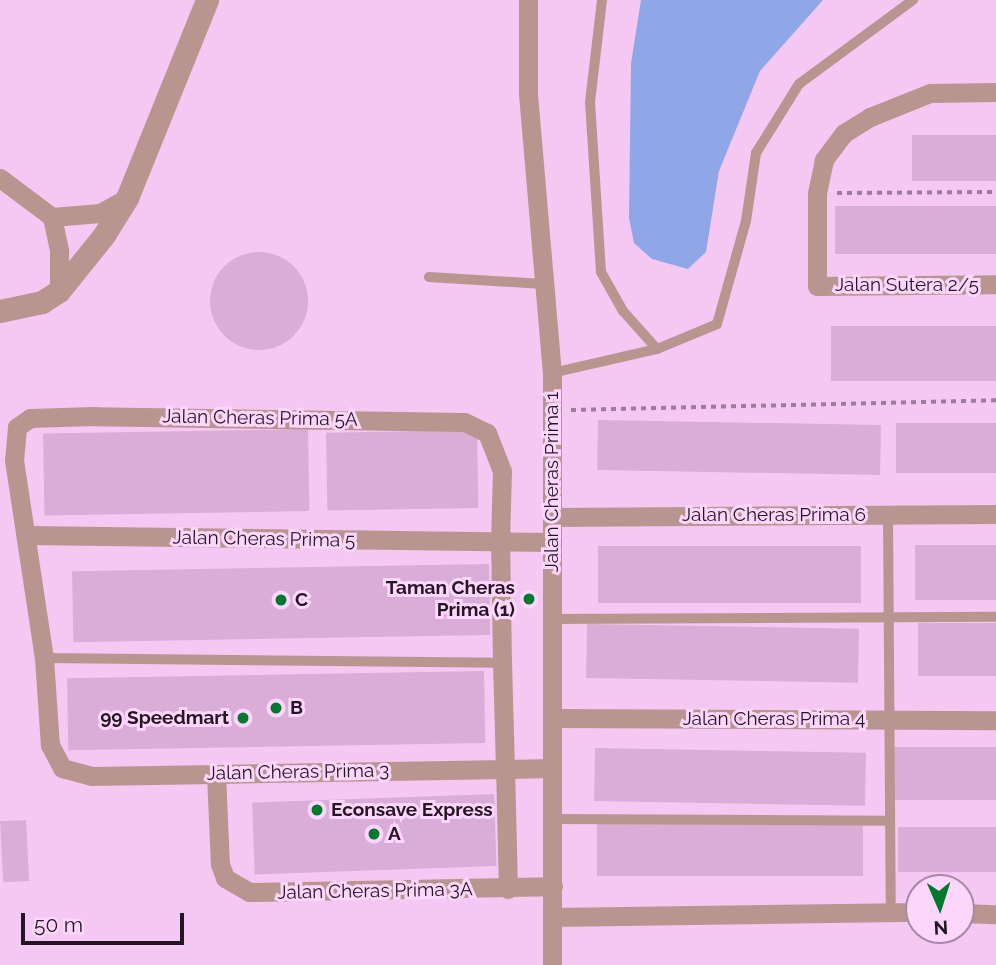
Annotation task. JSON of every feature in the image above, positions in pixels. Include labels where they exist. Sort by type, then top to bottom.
[{"type":"street","points":[[0,311],[43,302],[59,291],[104,235],[127,198],[207,0]]},
{"type":"street","name":"Jalan Cheras Prima 1","points":[[528,0],[527,94],[552,373],[552,965]]},
{"type":"street","points":[[817,194],[824,160],[844,133],[870,117],[930,93],[996,92]]},
{"type":"street","points":[[0,178],[52,217],[59,251],[59,291]]},
{"type":"street","name":"Jalan Sutera 2/5","points":[[817,194],[817,286],[996,284]]},
{"type":"street","points":[[52,217],[100,213],[127,198]]},
{"type":"street","name":"Jalan Cheras Prima 5A","points":[[28,535],[12,442],[17,427],[30,418],[464,422],[487,433],[502,471],[500,542]]},
{"type":"street","name":"Jalan Cheras Prima 6","points":[[553,517],[996,514]]},
{"type":"street","points":[[28,535],[44,658]]},
{"type":"street","name":"Jalan Cheras Prima 5","points":[[28,535],[552,542]]},
{"type":"street","points":[[500,542],[508,889],[553,886]]},
{"type":"street","name":"Jalan Cheras Prima 3","points":[[44,658],[55,760],[73,774],[91,776],[552,768]]},
{"type":"street","name":"Jalan Cheras Prima 4","points":[[553,718],[996,720]]},
{"type":"street","name":"Jalan Cheras Prima 3A","points":[[216,774],[220,864],[225,878],[236,887],[249,892],[508,889]]},
{"type":"street","points":[[552,917],[905,912]]},
{"type":"street","points":[[975,913],[996,914]]},
{"type":"lane","points":[[602,0],[590,102],[594,224],[601,272],[623,311],[657,349]]},
{"type":"lane","points":[[552,373],[657,349],[717,324],[746,220],[756,153],[799,84],[914,0]]},
{"type":"lane","points":[[429,277],[543,284]]},
{"type":"lane","points":[[888,515],[891,911]]},
{"type":"lane","points":[[552,619],[996,617]]},
{"type":"lane","points":[[44,658],[502,663]]},
{"type":"lane","points":[[552,819],[890,821]]},
{"type":"path","points":[[817,194],[996,192]]},
{"type":"path","points":[[552,410],[996,400]]},
{"type":"water","points":[[641,0],[823,0],[760,71],[719,171],[706,252],[688,269],[652,259],[634,243],[629,218],[631,63]]},
{"type":"building","points":[[912,135],[996,135],[996,181],[912,181]]},
{"type":"building","points":[[835,206],[996,206],[996,254],[835,254]]},
{"type":"building","points":[[259,252],[286,260],[300,274],[308,301],[300,328],[286,342],[259,350],[232,342],[218,328],[210,301],[218,274],[232,260]]},
{"type":"building","points":[[831,326],[996,326],[996,381],[831,381]]},
{"type":"building","points":[[598,420],[881,425],[880,475],[597,470]]},
{"type":"building","points":[[896,423],[996,423],[996,473],[896,473]]},
{"type":"building","points":[[308,429],[309,511],[44,516],[43,434]]},
{"type":"building","points":[[477,430],[478,508],[327,511],[326,433]]},
{"type":"building","points":[[915,545],[996,545],[996,600],[915,600]]},
{"type":"building","points":[[598,546],[861,546],[861,603],[598,603]]},
{"type":"building","name":"C","points":[[489,564],[490,635],[73,642],[72,571]]},
{"type":"building","points":[[918,623],[996,623],[996,676],[918,676]]},
{"type":"building","points":[[587,624],[859,629],[858,683],[586,678]]},
{"type":"building","name":"B","points":[[484,671],[485,743],[68,750],[67,678]]},
{"type":"building","points":[[894,747],[996,747],[996,800],[894,800]]},
{"type":"building","points":[[595,748],[866,753],[865,806],[594,801]]},
{"type":"building","name":"A","points":[[494,794],[497,866],[255,874],[252,802]]},
{"type":"building","points":[[26,820],[29,881],[3,882],[0,821]]},
{"type":"building","points":[[597,822],[863,822],[863,876],[597,876]]},
{"type":"building","points":[[898,827],[996,827],[996,872],[898,872]]},
{"type":"place","name":"Taman Cheras Prima (1)","points":[[529,599]]},
{"type":"place","name":"C","points":[[281,600]]},
{"type":"place","name":"B","points":[[276,708]]},
{"type":"place","name":"99 Speedmart","points":[[243,718]]},
{"type":"place","name":"Econsave Express","points":[[317,810]]},
{"type":"place","name":"A","points":[[374,834]]}]
